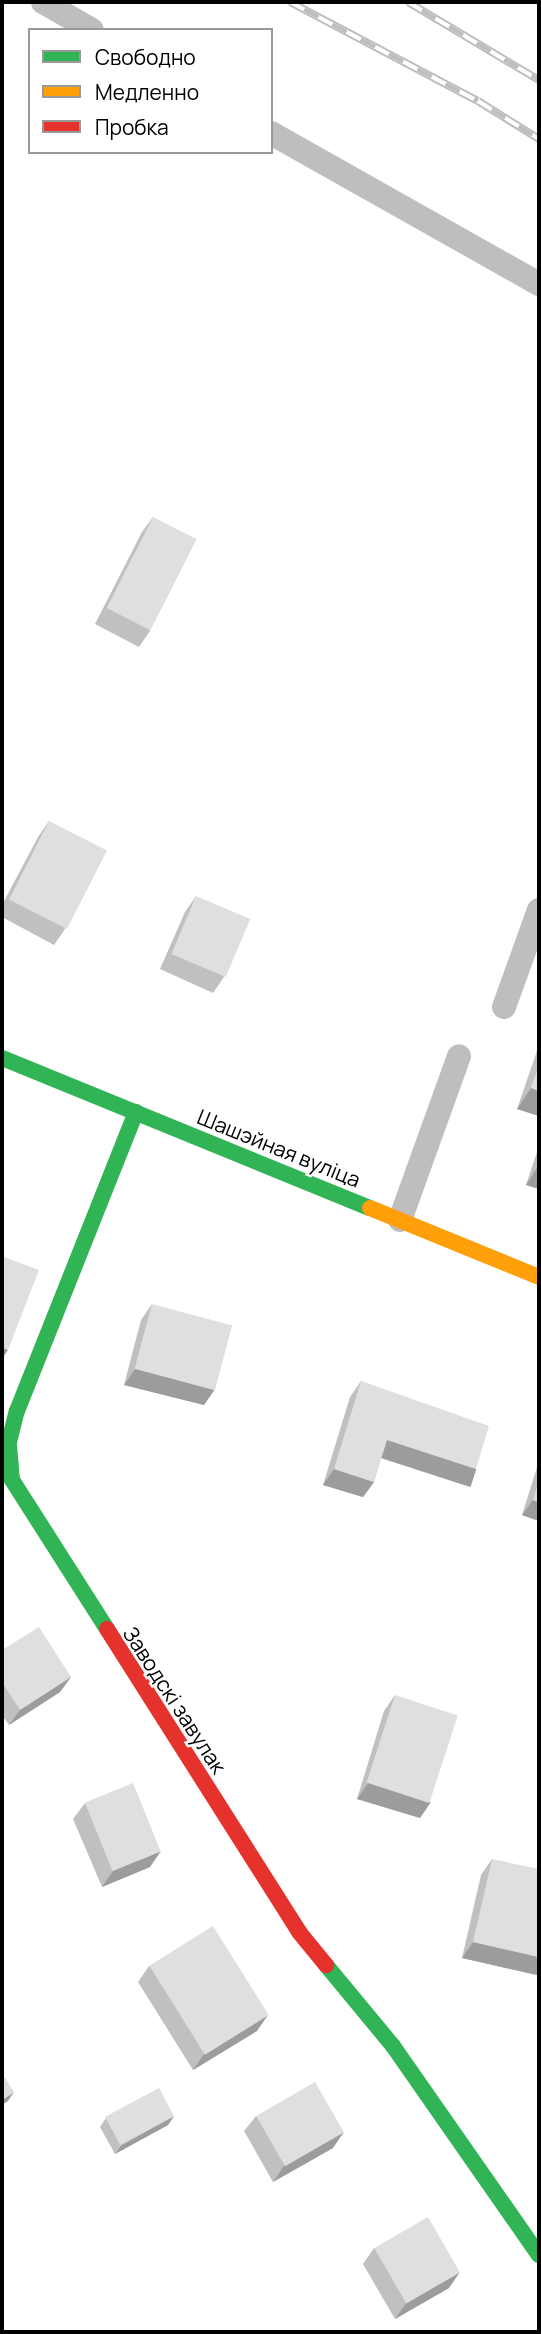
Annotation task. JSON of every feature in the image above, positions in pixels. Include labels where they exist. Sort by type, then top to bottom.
[{"type":"street","name":"Шашэйная вуліца","points":[[2,1058],[539,1277]]},
{"type":"street","name":"Заводскі завулак","points":[[136,1112],[17,1411],[9,1441],[12,1480],[40,1530],[299,1932],[393,2046],[539,2255]]},
{"type":"lane","points":[[43,2],[88,28]]},
{"type":"lane","points":[[273,134],[539,284]]},
{"type":"lane","points":[[503,1007],[539,910]]},
{"type":"lane","points":[[400,1220],[459,1055]]},
{"type":"building","points":[[153,517],[197,539],[150,630],[107,608]]},
{"type":"building","points":[[49,821],[107,851],[67,929],[9,899]]},
{"type":"building","points":[[196,896],[250,919],[226,977],[171,954]]},
{"type":"building","points":[[539,1065],[539,1091],[531,1088]]},
{"type":"building","points":[[2,1256],[39,1270],[8,1350],[2,1347]]},
{"type":"building","points":[[152,1304],[232,1325],[215,1390],[135,1369]]},
{"type":"building","points":[[361,1381],[489,1426],[476,1469],[387,1440],[374,1482],[334,1469]]},
{"type":"building","points":[[539,1480],[539,1502],[533,1500]]},
{"type":"building","points":[[39,1627],[71,1677],[20,1710],[2,1682],[2,1650]]},
{"type":"building","points":[[395,1695],[458,1715],[429,1803],[367,1782]]},
{"type":"building","points":[[133,1783],[161,1852],[113,1871],[85,1802]]},
{"type":"building","points":[[492,1859],[539,1869],[539,1957],[473,1942]]},
{"type":"building","points":[[213,1926],[269,2015],[205,2055],[149,1966]]},
{"type":"building","points":[[2,2073],[14,2092],[2,2100]]},
{"type":"building","points":[[315,2082],[344,2132],[285,2166],[256,2116]]},
{"type":"building","points":[[159,2088],[174,2116],[120,2145],[105,2117]]},
{"type":"building","points":[[428,2217],[460,2272],[406,2303],[374,2248]]},
{"type":"railway","points":[[290,2],[478,101],[539,139]]},
{"type":"railway","points":[[408,2],[539,80]]},
{"type":"traffic: fast","points":[[2,1058],[370,1208]]},
{"type":"traffic: fast","points":[[107,1629],[12,1480],[9,1442],[17,1411],[136,1112]]},
{"type":"traffic: fast","points":[[326,1965],[393,2046],[539,2255]]},
{"type":"traffic: slow","points":[[370,1208],[539,1277]]},
{"type":"traffic: jam","points":[[107,1629],[299,1932],[326,1965]]}]
